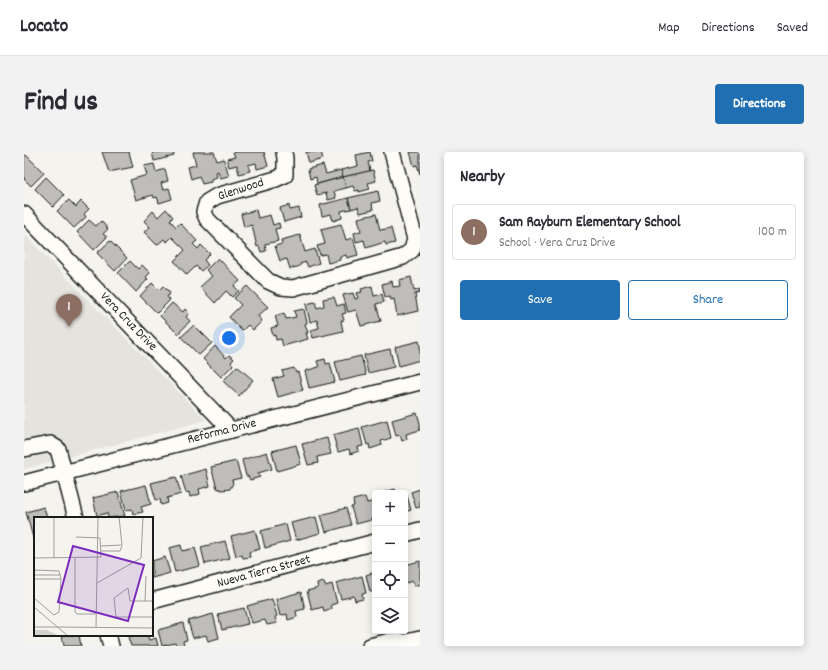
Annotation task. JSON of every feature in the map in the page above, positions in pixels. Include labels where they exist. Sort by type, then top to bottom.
[{"type":"street","name":"Glenwood","points":[[284,152],[285,175],[217,196],[207,202],[204,212],[207,219],[268,281],[281,287],[293,288],[403,257],[412,250],[415,239],[392,152]]},
{"type":"street","name":"Vera Cruz Drive","points":[[24,214],[231,430]]},
{"type":"street","name":"Reforma Drive","points":[[24,483],[420,382]]},
{"type":"street","points":[[24,449],[50,444],[58,449],[76,517]]},
{"type":"street","points":[[408,533],[420,530]]},
{"type":"street","name":"Nueva Tierra Street","points":[[153,601],[372,543]]},
{"type":"street","points":[[108,636],[111,646]]},
{"type":"street","points":[[370,646],[390,641],[406,642],[420,639]]},
{"type":"shaded area","points":[[24,234],[206,420],[24,469]]},
{"type":"building","points":[[102,152],[129,152],[133,167],[109,172]]},
{"type":"building","points":[[152,152],[173,152],[174,156],[154,161]]},
{"type":"building","points":[[193,152],[214,152],[217,161],[224,159],[229,176],[220,178],[218,171],[216,172],[217,177],[211,179],[211,182],[202,184],[199,176],[191,179],[188,167],[196,165]]},
{"type":"building","points":[[233,152],[264,152],[268,166],[257,169],[256,163],[248,165],[250,171],[239,174],[237,165],[229,167],[227,159],[235,157]]},
{"type":"building","points":[[306,152],[321,152],[323,159],[309,163]]},
{"type":"building","points":[[370,152],[372,161],[368,162],[370,171],[343,177],[341,170],[358,166],[356,155]]},
{"type":"building","points":[[410,152],[420,152],[420,174],[417,165],[414,166]]},
{"type":"building","points":[[26,155],[44,173],[31,186],[24,179],[24,156]]},
{"type":"building","points":[[154,164],[156,172],[165,169],[168,181],[161,183],[163,190],[169,188],[172,199],[159,203],[157,197],[154,198],[153,195],[136,200],[130,180],[147,175],[144,166]]},
{"type":"building","points":[[323,165],[326,174],[341,170],[343,177],[317,184],[316,177],[310,179],[308,169]]},
{"type":"building","points":[[373,170],[376,181],[368,183],[370,189],[359,192],[359,190],[355,191],[353,186],[346,188],[343,177]]},
{"type":"building","points":[[46,177],[64,195],[53,207],[35,189]]},
{"type":"building","points":[[343,177],[346,188],[334,191],[336,198],[328,200],[326,193],[317,195],[314,185]]},
{"type":"building","points":[[378,191],[380,201],[372,203],[373,210],[360,213],[358,207],[351,209],[348,198]]},
{"type":"building","points":[[348,198],[351,209],[341,211],[342,218],[333,221],[331,214],[322,216],[320,205]]},
{"type":"building","points":[[69,200],[76,207],[81,201],[89,209],[84,214],[86,217],[74,228],[57,211]]},
{"type":"building","points":[[289,205],[290,210],[299,208],[301,217],[284,222],[280,208]]},
{"type":"building","points":[[166,209],[173,217],[170,220],[176,227],[180,223],[197,241],[193,244],[198,249],[201,245],[210,254],[204,260],[208,265],[201,271],[196,266],[187,275],[174,261],[185,250],[172,237],[167,242],[164,239],[157,245],[144,232],[150,227],[144,221],[153,211],[158,217]]},
{"type":"building","points":[[256,210],[258,218],[270,215],[273,225],[279,223],[280,228],[275,229],[278,241],[265,244],[266,251],[261,252],[259,246],[257,247],[252,225],[244,227],[241,214]]},
{"type":"building","points":[[376,214],[380,230],[391,228],[395,243],[386,245],[385,242],[366,248],[364,240],[356,242],[354,233],[361,231],[358,218]]},
{"type":"building","points":[[89,220],[96,226],[101,221],[108,229],[103,234],[107,237],[94,250],[77,232]]},
{"type":"building","points":[[341,224],[346,240],[353,238],[358,255],[347,258],[346,255],[340,257],[340,260],[328,263],[326,254],[320,255],[317,246],[325,244],[321,229]]},
{"type":"building","points":[[300,235],[305,252],[315,249],[319,263],[308,267],[306,262],[300,264],[300,266],[290,269],[287,259],[280,261],[275,246],[282,244],[281,240]]},
{"type":"building","points":[[110,241],[127,258],[115,271],[97,253]]},
{"type":"building","points":[[218,258],[240,281],[234,286],[239,291],[232,297],[226,291],[215,303],[200,287],[212,276],[206,270]]},
{"type":"building","points":[[130,261],[138,269],[142,265],[150,273],[146,277],[148,279],[136,292],[118,273]]},
{"type":"building","points":[[411,277],[414,291],[420,289],[420,293],[415,294],[418,311],[397,316],[394,299],[391,300],[390,296],[385,297],[382,284],[392,281],[393,287],[400,286],[399,280]]},
{"type":"building","points":[[152,283],[159,290],[163,286],[170,293],[167,297],[170,300],[157,313],[140,296]]},
{"type":"building","points":[[247,286],[268,307],[258,316],[262,321],[253,330],[248,325],[242,331],[229,317],[241,305],[234,298]]},
{"type":"building","points":[[372,286],[374,296],[382,294],[384,302],[376,304],[381,321],[361,326],[356,310],[348,312],[343,295],[353,293],[355,299],[358,298],[356,293],[362,292],[361,289]]},
{"type":"building","points":[[334,297],[337,306],[344,304],[346,313],[342,314],[344,320],[341,321],[343,331],[313,338],[311,330],[319,328],[317,320],[310,322],[306,304],[315,302],[317,308],[324,306],[323,299]]},
{"type":"building","points":[[172,303],[183,312],[185,309],[189,313],[186,317],[190,321],[178,334],[160,316]]},
{"type":"building","points":[[304,309],[308,339],[283,346],[281,339],[276,340],[275,335],[273,336],[271,328],[278,326],[275,316],[284,313],[286,319],[296,317],[294,311]]},
{"type":"building","points":[[194,325],[212,343],[199,355],[181,337]]},
{"type":"building","points":[[419,341],[420,360],[399,366],[395,347]]},
{"type":"building","points":[[215,346],[226,358],[229,355],[234,359],[231,362],[233,365],[221,377],[203,359]]},
{"type":"building","points":[[390,349],[394,367],[368,373],[364,355]]},
{"type":"building","points":[[361,356],[366,375],[340,381],[335,362]]},
{"type":"building","points":[[325,359],[326,364],[330,363],[335,382],[309,388],[305,371],[319,367],[317,361]]},
{"type":"building","points":[[237,366],[253,380],[239,396],[223,381]]},
{"type":"building","points":[[294,368],[296,373],[298,372],[303,390],[278,397],[273,379],[284,376],[282,371]]},
{"type":"building","points":[[417,413],[420,423],[420,430],[406,434],[407,439],[402,441],[400,435],[396,436],[392,420]]},
{"type":"building","points":[[387,420],[391,438],[381,441],[382,445],[370,449],[369,444],[367,445],[362,427]]},
{"type":"building","points":[[359,428],[363,446],[358,447],[359,451],[350,454],[349,449],[338,452],[333,435]]},
{"type":"building","points":[[327,438],[331,454],[317,457],[318,463],[308,465],[302,444]]},
{"type":"building","points":[[296,445],[301,464],[277,471],[272,451]]},
{"type":"building","points":[[267,452],[272,469],[258,473],[260,477],[250,480],[248,476],[246,476],[242,460]]},
{"type":"building","points":[[236,461],[241,478],[232,480],[233,483],[230,489],[222,490],[217,488],[211,467]]},
{"type":"building","points":[[206,469],[210,486],[199,489],[200,494],[190,497],[189,492],[186,493],[181,476]]},
{"type":"building","points":[[176,477],[181,494],[167,498],[168,503],[161,505],[160,499],[156,500],[151,483]]},
{"type":"building","points":[[146,485],[151,504],[141,507],[143,512],[133,514],[132,509],[126,510],[121,491]]},
{"type":"building","points":[[420,489],[420,507],[416,508],[411,492]]},
{"type":"building","points":[[118,492],[125,516],[108,517],[107,513],[97,516],[93,498]]},
{"type":"building","points":[[365,497],[367,503],[372,502],[372,520],[356,524],[351,507],[354,506],[353,500]]},
{"type":"building","points":[[408,499],[411,510],[408,511]]},
{"type":"building","points":[[44,507],[47,517],[34,517],[33,538],[26,512]]},
{"type":"building","points":[[346,508],[351,525],[326,532],[321,515]]},
{"type":"building","points":[[316,517],[320,533],[296,540],[291,523]]},
{"type":"building","points":[[286,524],[290,541],[265,548],[261,531]]},
{"type":"building","points":[[255,530],[260,549],[249,552],[250,557],[243,558],[242,555],[236,556],[231,536]]},
{"type":"building","points":[[225,541],[230,558],[205,564],[201,547]]},
{"type":"building","points":[[181,545],[182,551],[195,548],[200,566],[175,572],[169,548]]},
{"type":"building","points":[[165,557],[170,573],[153,578],[153,561]]},
{"type":"building","points":[[420,561],[420,584],[414,586],[413,581],[408,582],[408,564]]},
{"type":"building","points":[[372,573],[372,592],[370,592],[366,575]]},
{"type":"building","points":[[362,576],[366,593],[362,594],[363,599],[355,601],[354,596],[341,599],[336,583]]},
{"type":"building","points":[[324,582],[325,586],[332,584],[337,603],[331,605],[332,609],[324,612],[323,607],[312,610],[307,591],[318,588],[317,584]]},
{"type":"building","points":[[301,592],[305,609],[296,611],[297,617],[288,620],[287,614],[280,616],[276,599]]},
{"type":"building","points":[[272,599],[277,616],[275,617],[277,623],[267,625],[265,620],[252,623],[247,606]]},
{"type":"building","points":[[244,608],[248,624],[222,630],[218,614]]},
{"type":"building","points":[[213,614],[219,638],[208,641],[206,635],[193,638],[188,621]]},
{"type":"building","points":[[183,623],[187,640],[183,641],[184,646],[176,646],[175,643],[162,646],[158,630]]},
{"type":"building","points":[[62,636],[79,636],[81,646],[64,646]]},
{"type":"building","points":[[147,636],[149,640],[156,638],[158,646],[131,646],[128,637]]},
{"type":"place","name":"Sam Rayburn Elementary School","points":[[69,327]]}]
